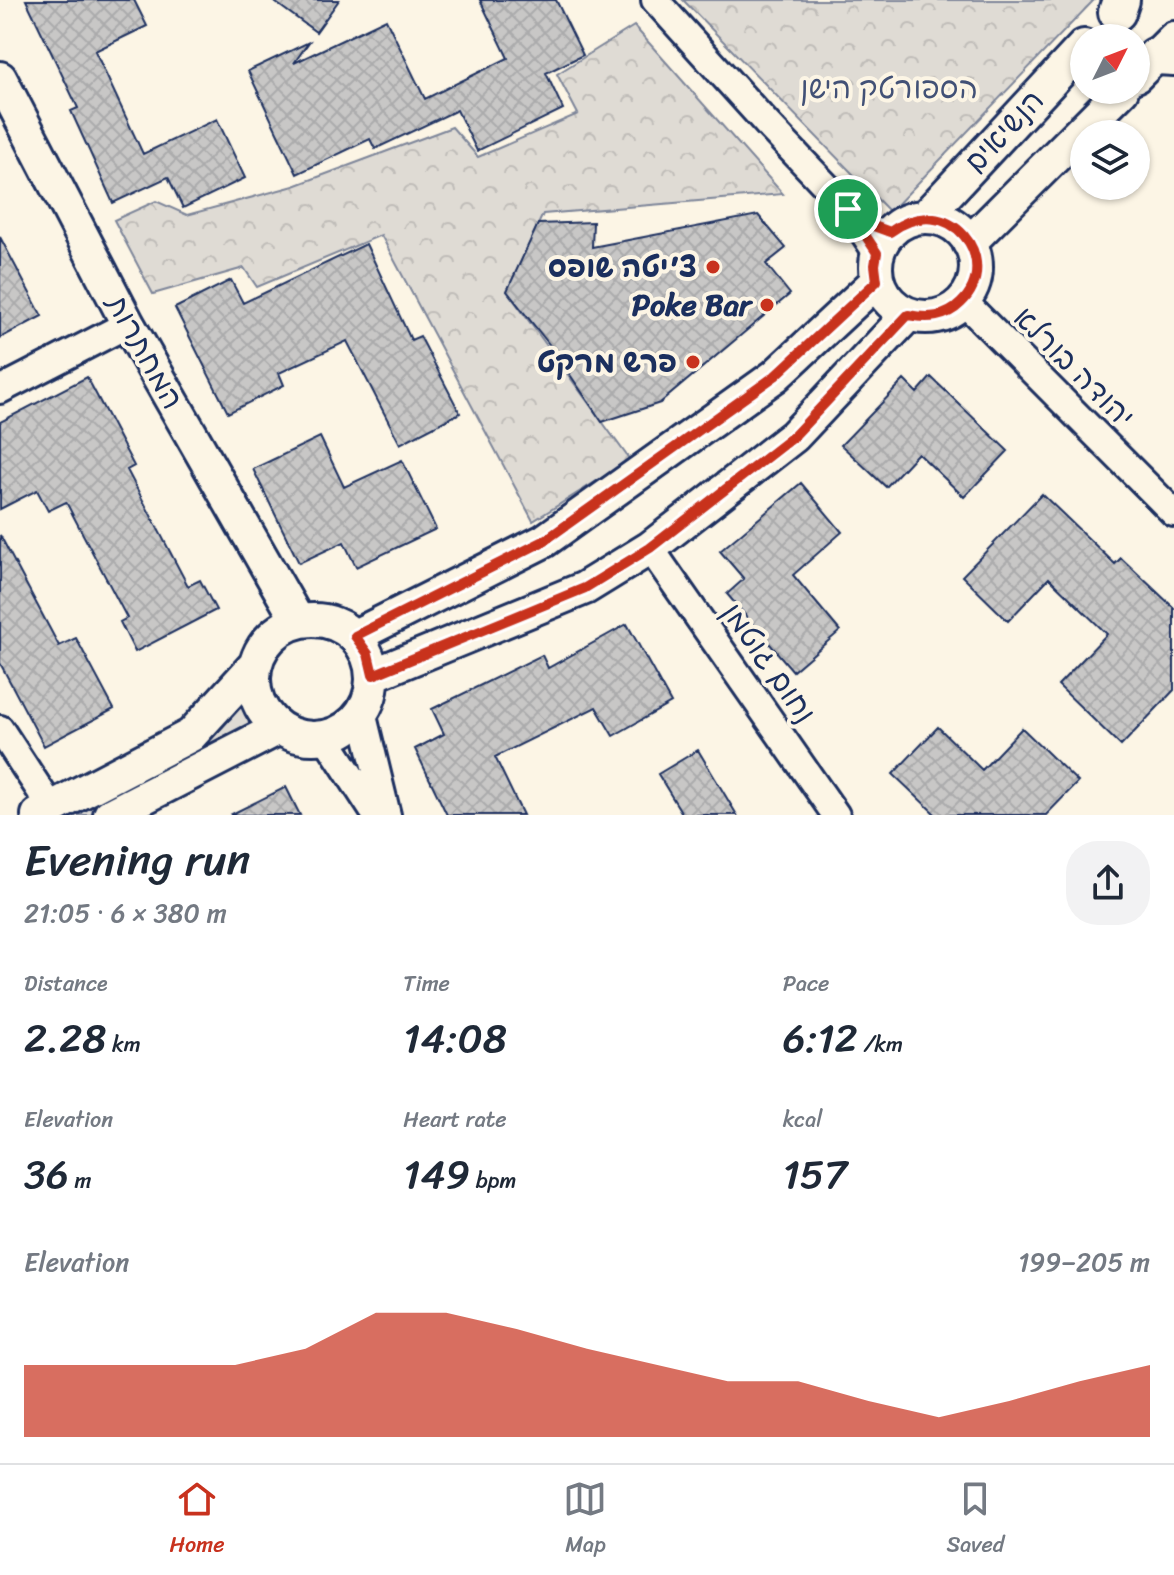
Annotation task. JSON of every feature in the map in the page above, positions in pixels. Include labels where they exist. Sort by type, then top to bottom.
[{"type":"street","points":[[355,636],[544,541],[775,376],[882,255],[902,223],[925,217],[941,219],[966,236],[976,264],[970,291],[951,312],[938,316],[924,318],[908,315],[895,307],[884,295],[882,255],[871,225],[848,209],[655,0]]},
{"type":"street","points":[[1105,24],[1123,4]]},
{"type":"street","name":"הנשיאים","points":[[925,217],[1070,61]]},
{"type":"street","name":"המחתרות","points":[[0,78],[128,324],[298,621]]},
{"type":"street","name":"הנשיאים","points":[[969,243],[1108,104]]},
{"type":"street","name":"יהודה בורלא","points":[[963,301],[1174,513]]},
{"type":"street","points":[[373,675],[585,588],[650,548],[794,436],[908,315]]},
{"type":"street","points":[[0,390],[128,324]]},
{"type":"street","name":"נחום גוטמן","points":[[650,548],[836,815]]},
{"type":"street","points":[[0,729],[44,811],[191,735],[255,665],[264,645],[279,630],[298,621],[318,619],[338,625],[355,636],[368,654],[373,675],[371,695],[349,727],[326,738],[302,738],[279,728],[263,711],[254,689],[255,665]]},
{"type":"street","points":[[362,712],[387,815]]},
{"type":"street","points":[[110,815],[279,728]]},
{"type":"street","points":[[326,738],[376,815]]},
{"type":"green space","name":"הספורטק הישן","points":[[683,0],[1094,0],[890,212]]},
{"type":"green space","points":[[634,26],[783,194],[543,214],[507,291],[630,460],[533,521],[381,235],[257,287],[244,268],[153,294],[114,220],[156,201],[187,215],[294,186],[452,127],[478,157],[578,114],[557,74]]},
{"type":"green space","points":[[241,693],[262,730],[199,757],[91,815],[60,815]]},
{"type":"building","points":[[26,0],[134,0],[147,26],[95,51],[143,154],[217,119],[245,178],[183,208],[168,177],[113,203],[71,111],[78,108]]},
{"type":"building","points":[[272,0],[339,0],[316,32]]},
{"type":"building","points":[[480,0],[556,0],[583,55],[546,73],[563,109],[477,151],[457,110],[375,149],[370,139],[297,174],[248,71],[309,42],[294,63],[386,19],[425,99],[508,58]]},
{"type":"building","points":[[758,215],[786,248],[766,264],[790,294],[660,403],[602,422],[552,348],[507,291],[538,224],[593,222],[592,247]]},
{"type":"building","points":[[0,237],[42,316],[0,338]]},
{"type":"building","points":[[366,244],[411,340],[420,336],[460,413],[400,444],[347,341],[279,373],[284,385],[228,413],[175,308],[231,280],[243,303]]},
{"type":"building","points":[[87,377],[134,466],[127,470],[188,586],[200,580],[216,610],[135,652],[120,622],[127,618],[66,502],[48,511],[37,490],[0,509],[0,422]]},
{"type":"building","points":[[931,377],[1008,451],[964,497],[918,453],[886,487],[841,445],[904,380],[917,393]]},
{"type":"building","points":[[320,437],[344,487],[402,460],[436,529],[356,567],[344,542],[299,563],[253,469]]},
{"type":"building","points":[[801,483],[842,532],[793,575],[840,631],[793,671],[727,594],[744,579],[720,551]]},
{"type":"building","points":[[1042,494],[1115,564],[1121,558],[1174,608],[1174,690],[1121,746],[1058,685],[1107,634],[1049,578],[1008,621],[962,576]]},
{"type":"building","points":[[0,535],[59,646],[76,638],[114,709],[44,746],[0,663]]},
{"type":"building","points":[[627,624],[671,703],[613,736],[596,707],[495,757],[523,815],[447,815],[415,749],[444,734],[432,709],[542,655],[548,668]]},
{"type":"building","points":[[938,727],[982,770],[1022,728],[1078,782],[1046,815],[936,815],[893,774]]},
{"type":"building","points":[[698,750],[737,815],[683,815],[658,774]]},
{"type":"building","points":[[286,787],[300,815],[230,815]]},
{"type":"place","name":"צ'יטה שופס","points":[[713,267]]},
{"type":"place","name":"Poke Bar","points":[[767,305]]},
{"type":"place","name":"פרש מרקט","points":[[693,362]]},
{"type":"route","points":[[848,209],[871,225],[890,232],[914,218],[941,219],[954,226],[966,236],[976,264],[975,278],[963,301],[951,312],[938,316],[924,318],[908,315],[794,436],[650,548],[585,588],[373,675],[368,654],[355,636],[544,541],[775,376],[877,281],[877,253],[848,209]]}]
